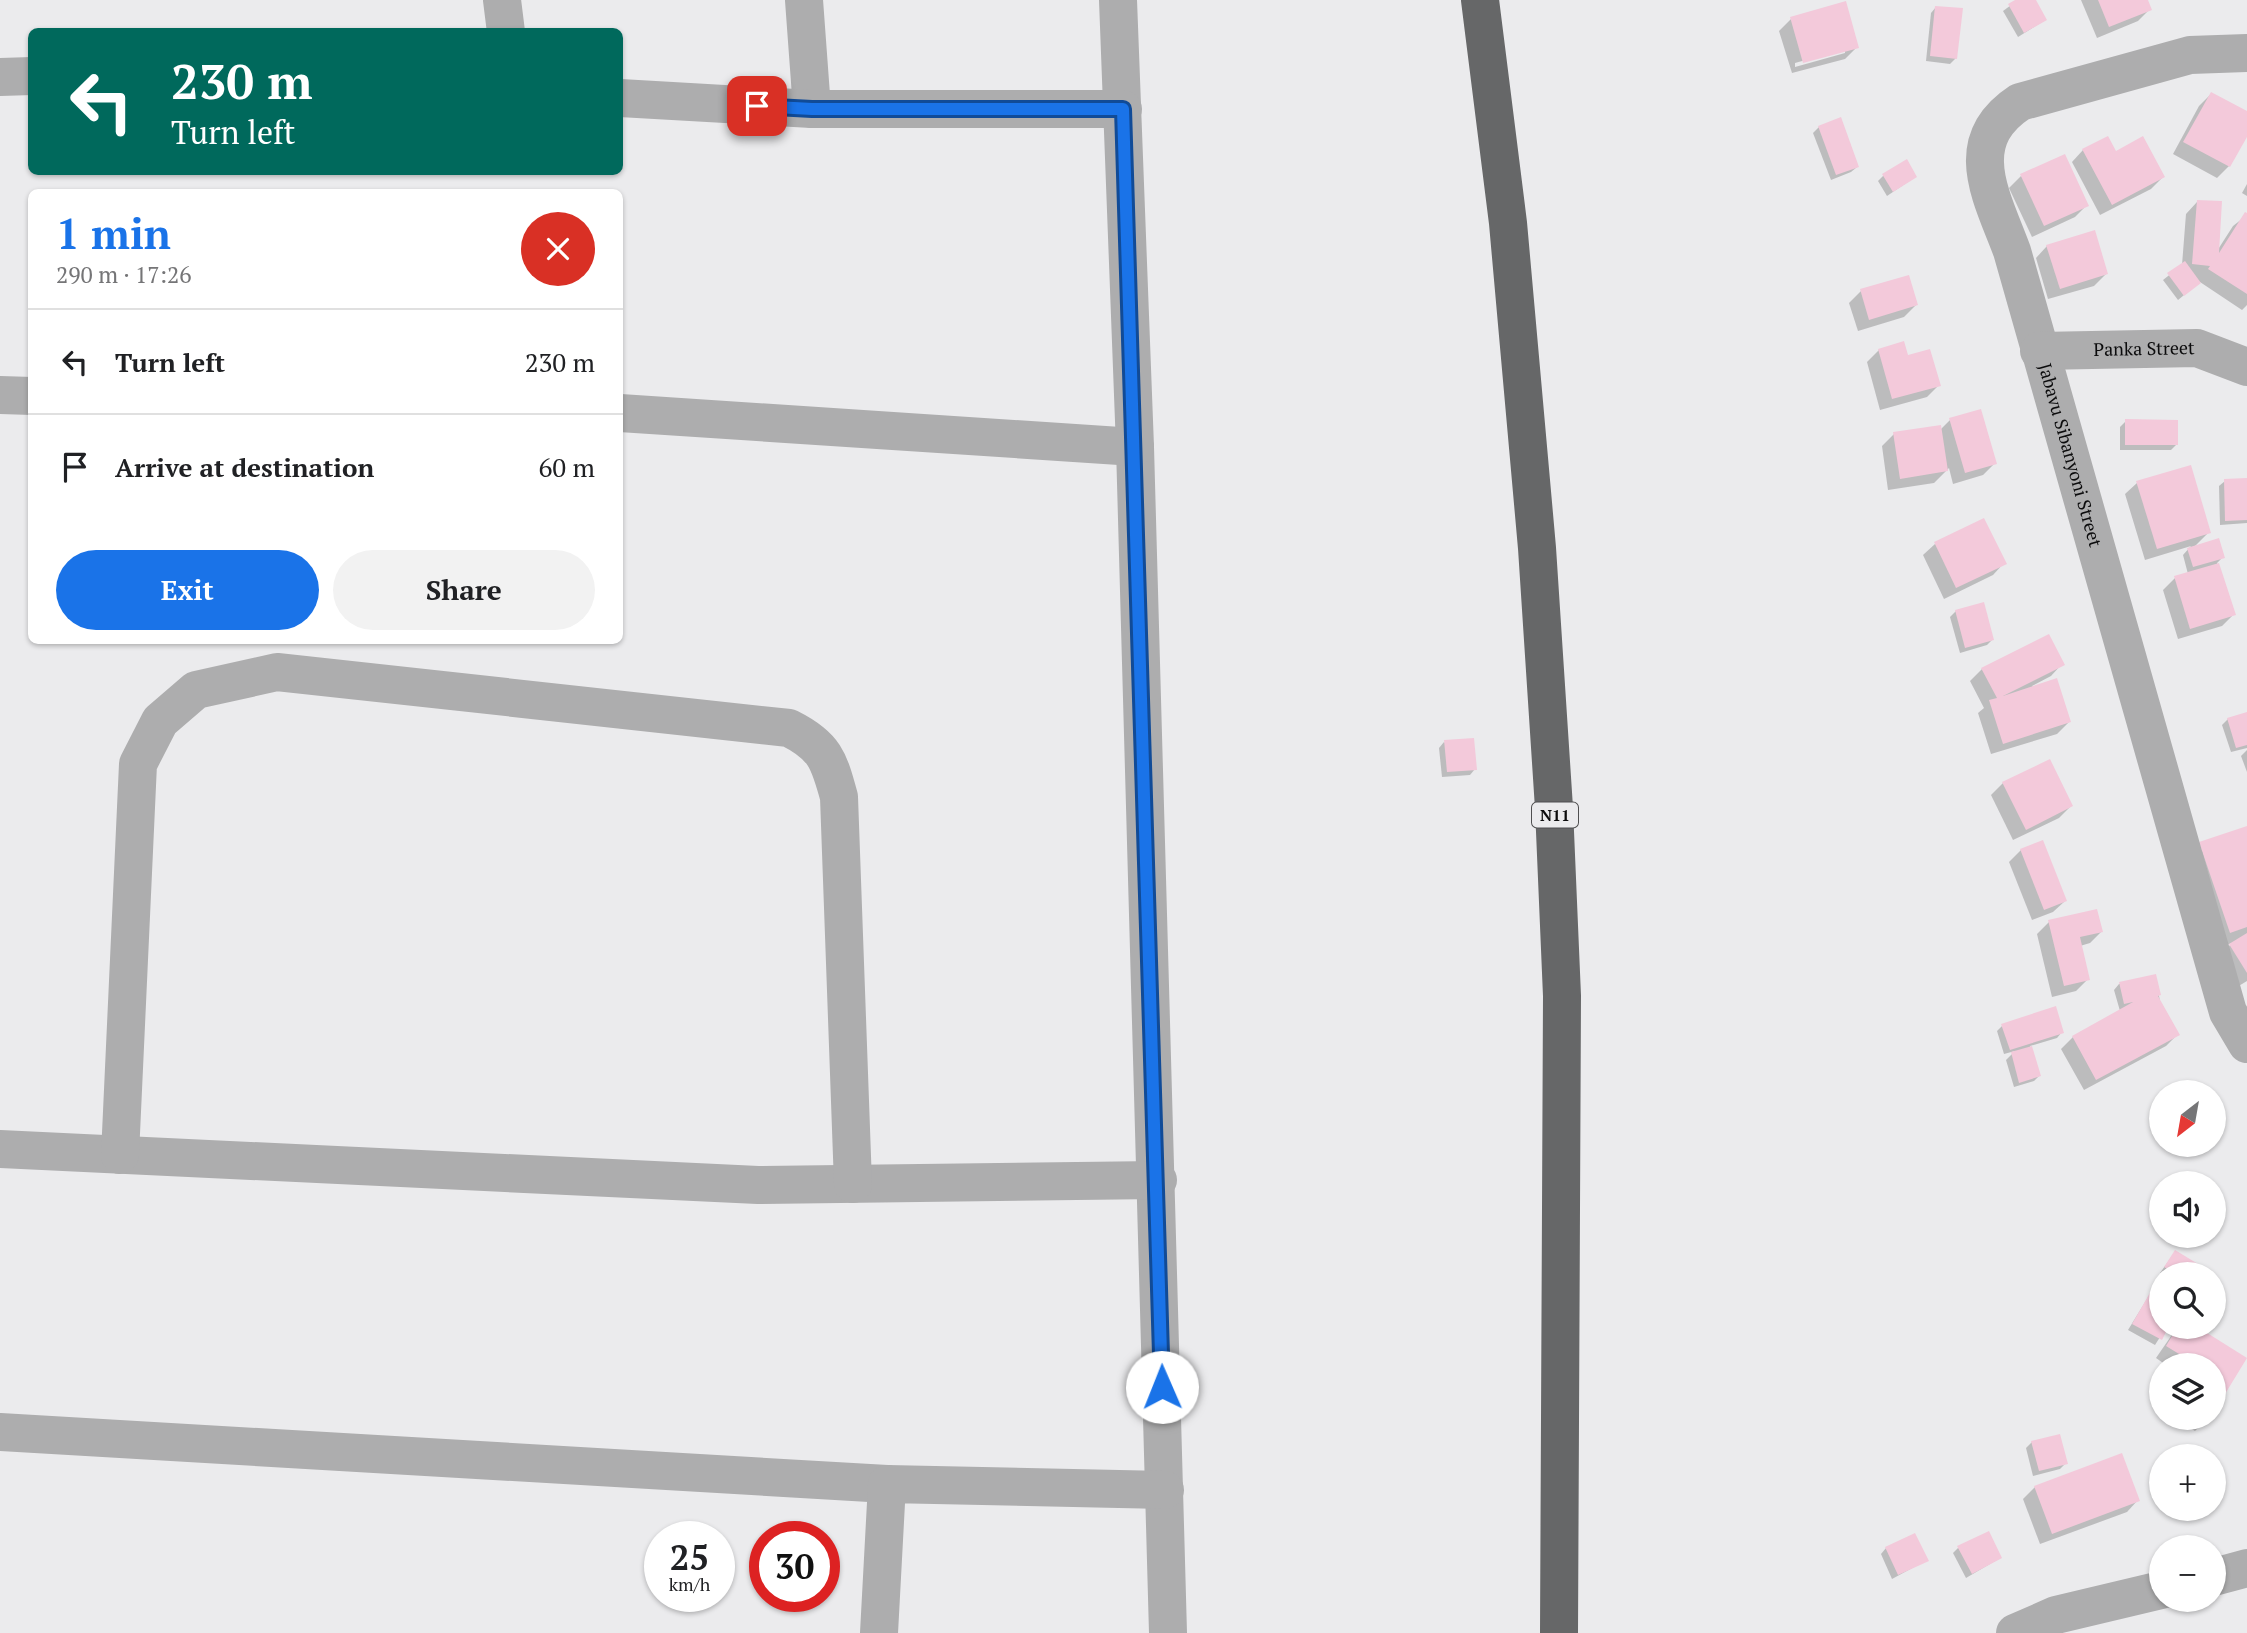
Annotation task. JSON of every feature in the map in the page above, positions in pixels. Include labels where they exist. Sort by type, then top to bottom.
[{"type":"highway","name":"N11","points":[[1480,0],[1508,223],[1537,548],[1554,808],[1562,996],[1559,1633]]},
{"type":"street","points":[[502,0],[506,28]]},
{"type":"street","points":[[804,0],[812,109]]},
{"type":"street","points":[[1118,0],[1158,1180],[1168,1633]]},
{"type":"street","name":"Jabavu Sibanyoni Street","points":[[2247,53],[2190,55],[2020,102],[2003,113],[1991,132],[1983,158],[1988,184],[2012,251],[2228,1012],[2247,1044]]},
{"type":"street","points":[[0,76],[28,76]]},
{"type":"street","points":[[623,98],[812,109],[1123,109]]},
{"type":"street","name":"Panka Street","points":[[2039,351],[2197,348],[2247,367]]},
{"type":"street","points":[[0,395],[28,396]]},
{"type":"street","points":[[623,413],[1135,447]]},
{"type":"street","points":[[120,1155],[138,764],[160,721],[196,691],[277,671],[789,729],[811,739],[828,759],[839,797],[853,1184]]},
{"type":"street","points":[[0,1149],[758,1185],[1158,1180]]},
{"type":"street","points":[[0,1432],[887,1484],[1165,1490]]},
{"type":"street","points":[[879,1633],[887,1484]]},
{"type":"street","points":[[2226,1574],[2247,1568]]},
{"type":"street","points":[[2015,1633],[2056,1615],[2149,1593]]},
{"type":"building","points":[[2015,0],[2036,0],[2047,20],[2024,33],[2008,4]]},
{"type":"building","points":[[2098,0],[2148,0],[2152,10],[2109,27]]},
{"type":"building","points":[[1846,1],[1859,48],[1803,63],[1790,17]]},
{"type":"building","points":[[1935,6],[1963,8],[1957,59],[1930,56]]},
{"type":"building","points":[[2211,92],[2247,111],[2247,137],[2230,167],[2183,142]]},
{"type":"building","points":[[1841,117],[1859,167],[1836,175],[1818,126]]},
{"type":"building","points":[[2108,136],[2116,151],[2143,136],[2165,177],[2112,205],[2082,149]]},
{"type":"building","points":[[2065,154],[2089,206],[2044,226],[2020,174]]},
{"type":"building","points":[[1907,159],[1917,177],[1893,192],[1882,174]]},
{"type":"building","points":[[2197,200],[2222,201],[2219,253],[2245,212],[2247,213],[2247,294],[2208,269],[2210,266],[2192,264]]},
{"type":"building","points":[[2095,230],[2108,274],[2060,289],[2046,245]]},
{"type":"building","points":[[2185,261],[2201,283],[2184,296],[2167,273]]},
{"type":"building","points":[[1909,275],[1918,305],[1869,320],[1860,289]]},
{"type":"building","points":[[1904,341],[1908,355],[1930,349],[1941,386],[1892,399],[1878,349]]},
{"type":"building","points":[[1981,409],[1997,464],[1965,473],[1949,418]]},
{"type":"building","points":[[2125,419],[2178,420],[2178,445],[2125,445]]},
{"type":"building","points":[[1941,425],[1948,471],[1900,479],[1893,432]]},
{"type":"building","points":[[2191,465],[2211,533],[2157,549],[2136,481]]},
{"type":"building","points":[[2247,478],[2247,520],[2225,521],[2224,479]]},
{"type":"building","points":[[1984,518],[2007,564],[1956,588],[1934,542]]},
{"type":"building","points":[[2219,538],[2225,558],[2193,567],[2187,548]]},
{"type":"building","points":[[2219,563],[2236,615],[2190,629],[2174,576]]},
{"type":"building","points":[[1984,602],[1994,640],[1965,648],[1955,610]]},
{"type":"building","points":[[2049,634],[2065,665],[2003,696],[2057,678],[2071,722],[2003,744],[1989,700],[1997,698],[1981,668]]},
{"type":"building","points":[[2247,712],[2247,745],[2236,748],[2227,718]]},
{"type":"building","points":[[1474,738],[1477,770],[1447,772],[1444,740]]},
{"type":"building","points":[[2050,759],[2073,806],[2026,830],[2002,782]]},
{"type":"building","points":[[2247,826],[2247,927],[2230,933],[2199,842]]},
{"type":"building","points":[[2043,840],[2067,901],[2044,910],[2020,849]]},
{"type":"building","points":[[2097,909],[2103,932],[2080,937],[2090,980],[2064,986],[2048,920]]},
{"type":"building","points":[[2247,933],[2247,973],[2229,944]]},
{"type":"building","points":[[2156,974],[2161,995],[2158,996],[2180,1035],[2096,1080],[2072,1036],[2133,1002],[2124,1004],[2119,982]]},
{"type":"building","points":[[2056,1006],[2064,1033],[2010,1050],[2001,1024]]},
{"type":"building","points":[[2032,1046],[2041,1076],[2019,1083],[2011,1052]]},
{"type":"building","points":[[2175,1250],[2195,1262],[2167,1262]]},
{"type":"building","points":[[2149,1294],[2149,1333],[2132,1324]]},
{"type":"building","points":[[2170,1339],[2217,1339],[2247,1358],[2226,1392],[2226,1353],[2177,1353],[2166,1346]]},
{"type":"building","points":[[2060,1434],[2068,1464],[2039,1471],[2031,1441]]},
{"type":"building","points":[[2122,1453],[2140,1501],[2052,1534],[2034,1486]]},
{"type":"building","points":[[1989,1531],[2002,1558],[1972,1574],[1957,1546]]},
{"type":"building","points":[[1915,1533],[1929,1561],[1898,1575],[1885,1547]]},
{"type":"route","points":[[757,106],[812,109],[1123,109],[1162,1387]]}]
